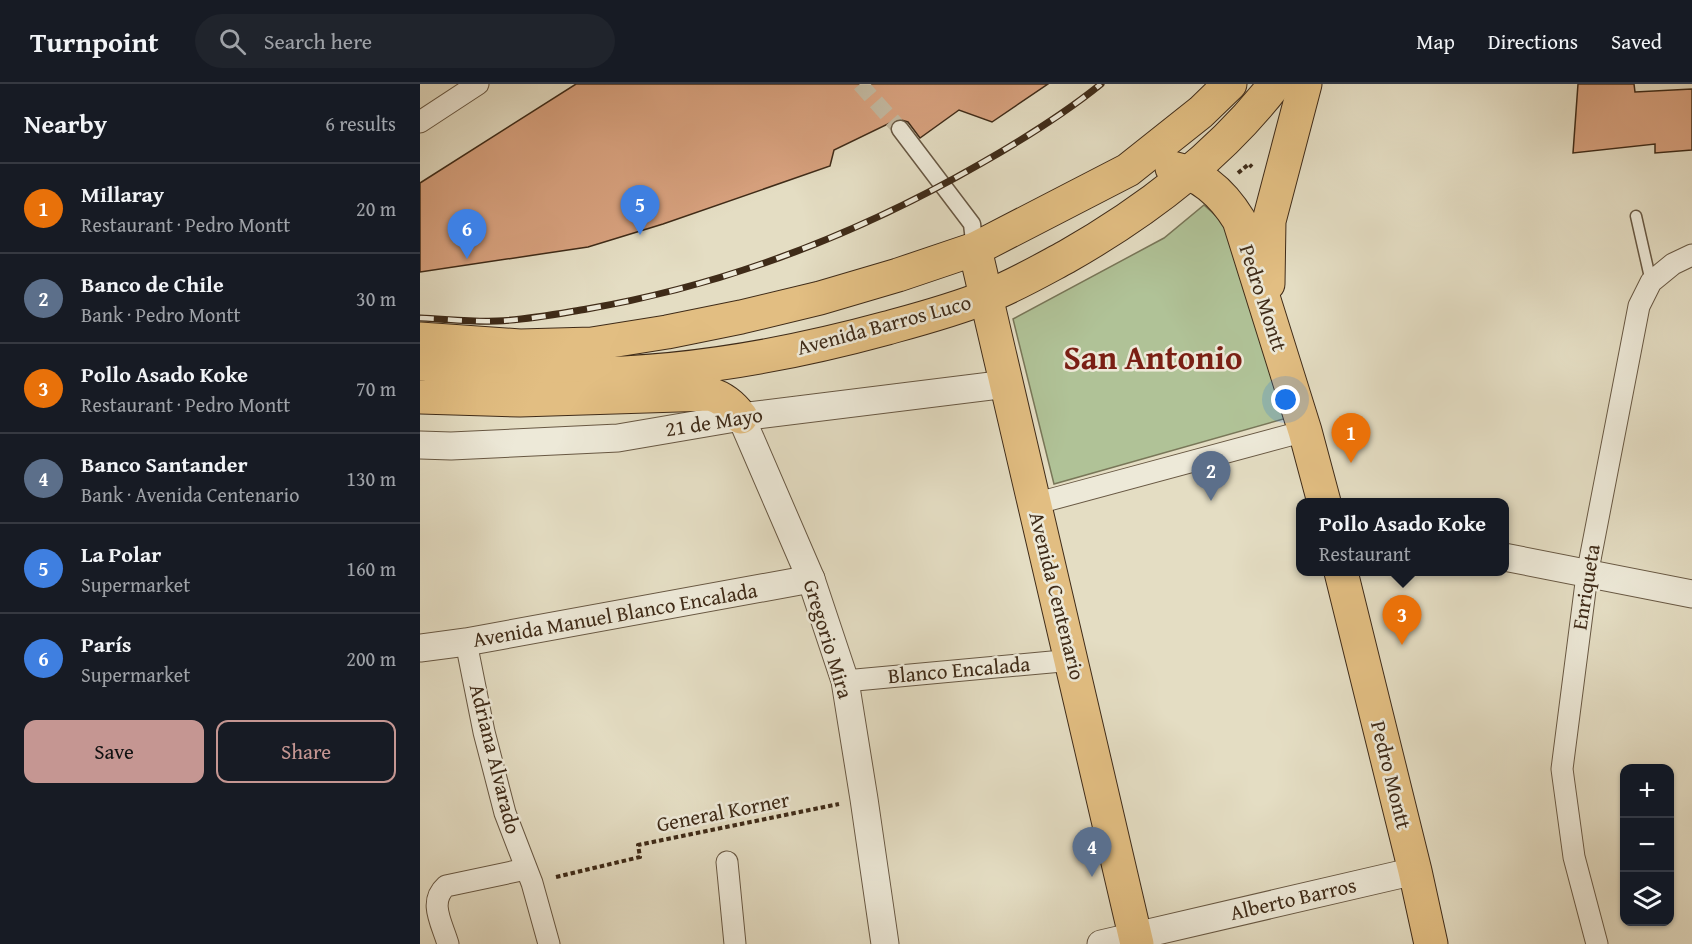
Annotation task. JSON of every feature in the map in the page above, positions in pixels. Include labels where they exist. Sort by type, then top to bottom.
[{"type":"main road","name":"Avenida Barros Luco","points":[[420,339],[520,346],[592,344],[741,317],[820,298],[898,275],[975,249],[1128,170],[1201,112],[1230,84]]},
{"type":"main road","name":"Avenida Barros Luco","points":[[420,364],[515,372],[581,374],[718,363],[852,337],[986,297],[1040,272],[1141,211],[1190,173],[1239,127],[1275,84]]},
{"type":"main road","points":[[1277,339],[1269,284],[1269,221],[1305,84]]},
{"type":"main road","name":"Pedro Montt","points":[[1128,170],[1143,166],[1160,166],[1190,173],[1218,191],[1230,204],[1239,220],[1277,339],[1323,498]]},
{"type":"main road","name":"Avenida Centenario","points":[[975,249],[1137,940]]},
{"type":"main road","points":[[420,397],[520,400],[710,394],[729,404],[741,417]]},
{"type":"main road","name":"Pedro Montt","points":[[1342,576],[1431,944]]},
{"type":"street","points":[[420,122],[478,84]]},
{"type":"street","points":[[900,129],[972,224],[975,249]]},
{"type":"street","name":"Enriqueta","points":[[1597,944],[1574,857],[1562,769],[1587,575],[1639,306],[1651,282],[1673,264],[1692,255]]},
{"type":"street","name":"21 de Mayo","points":[[420,445],[451,446],[618,438],[741,417],[1007,384]]},
{"type":"street","name":"Gregorio Mira","points":[[741,417],[811,579],[845,681],[885,944]]},
{"type":"street","points":[[1034,504],[1305,431]]},
{"type":"street","points":[[1509,558],[1692,594]]},
{"type":"street","name":"Avenida Manuel Blanco Encalada","points":[[420,648],[466,642],[811,579]]},
{"type":"street","name":"Adriana Alvarado","points":[[466,642],[484,732],[505,813],[529,876],[549,944]]},
{"type":"street","name":"Blanco Encalada","points":[[845,681],[1073,660]]},
{"type":"street","points":[[727,862],[735,944]]},
{"type":"street","name":"Alberto Barros","points":[[1101,944],[1137,940],[1415,871]]},
{"type":"street","points":[[448,944],[436,903],[439,893],[446,886],[529,876]]},
{"type":"lane","points":[[1636,216],[1651,282]]},
{"type":"path","name":"General Korner","points":[[529,876],[640,857],[638,845],[864,799]]},
{"type":"green space","points":[[1204,205],[1225,224],[1294,416],[1054,484],[1013,319],[1164,238]]},
{"type":"building","points":[[576,84],[1048,84],[992,122],[959,110],[920,138],[908,122],[898,119],[834,150],[830,166],[663,224],[588,247],[420,272],[420,183]]},
{"type":"building","points":[[1578,84],[1634,84],[1635,92],[1692,89],[1692,150],[1655,153],[1655,144],[1573,153]]},
{"type":"tunnel","points":[[860,84],[900,129]]},
{"type":"railway","points":[[420,318],[468,321],[508,320],[587,309],[690,286],[790,254],[887,213],[980,164],[1027,136],[1101,84]]},
{"type":"place","name":"La Polar","points":[[640,235]]},
{"type":"place","name":"París","points":[[467,259]]},
{"type":"place","name":"Millaray","points":[[1351,463]]},
{"type":"place","name":"Banco de Chile","points":[[1211,501]]},
{"type":"place","name":"Pollo Asado Koke","points":[[1402,645]]},
{"type":"place","name":"Banco Santander","points":[[1092,877]]},
{"type":"district","name":"San Antonio","points":[[1153,357]]}]
